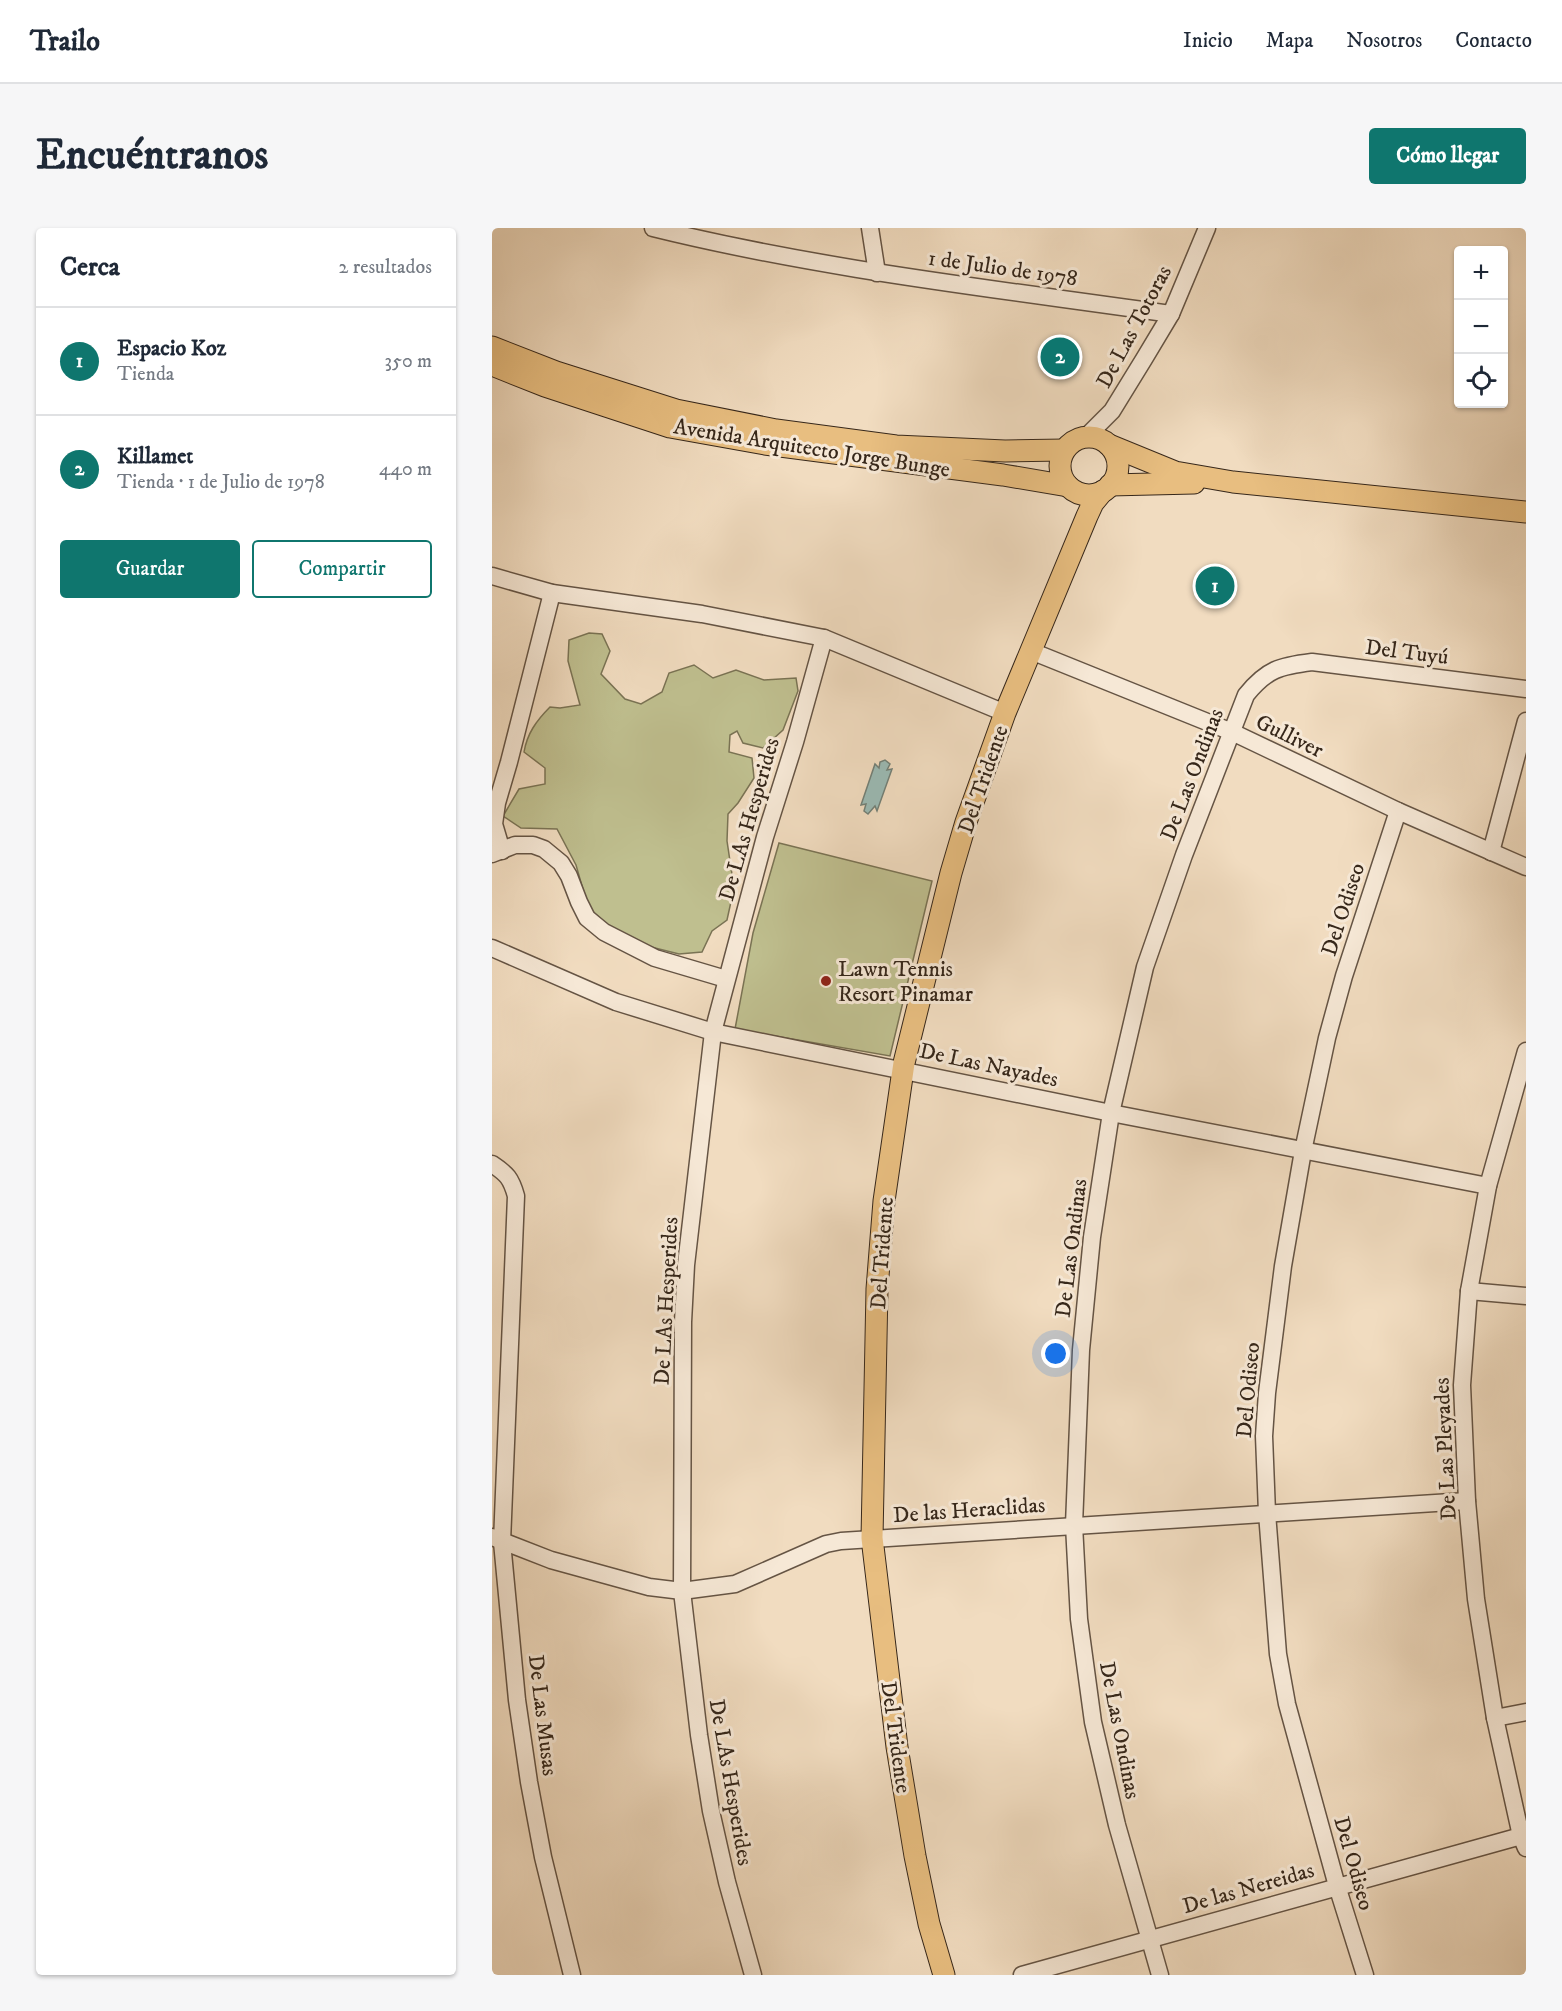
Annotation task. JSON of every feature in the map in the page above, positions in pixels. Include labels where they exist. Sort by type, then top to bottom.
[{"type":"main road","name":"Avenida Arquitecto Jorge Bunge","points":[[492,347],[556,372],[676,410],[776,430],[896,446],[1005,451],[1064,450]]},
{"type":"main road","name":"Avenida Arquitecto Jorge Bunge","points":[[492,365],[544,386],[670,427],[765,444],[1003,475],[1071,488]]},
{"type":"main road","points":[[1233,482],[1107,488],[1088,495],[1071,488],[1062,478],[1060,459],[1064,450],[1077,439],[1094,437],[1175,472],[1233,482],[1526,512]]},
{"type":"main road","points":[[1107,488],[1115,478],[1117,460],[1109,445]]},
{"type":"main road","name":"Del Tridente","points":[[1071,488],[1077,510],[1072,554]]},
{"type":"main road","name":"Del Tridente","points":[[944,1975],[928,1924],[897,1747],[872,1538],[877,1289],[884,1201],[903,1069],[951,873],[966,822],[1005,713],[1087,516],[1093,503],[1107,488]]},
{"type":"street","name":"1 de Julio de 1978","points":[[653,228],[877,273],[1171,314]]},
{"type":"street","points":[[870,228],[877,273]]},
{"type":"street","name":"De Las Totoras","points":[[1086,437],[1112,411],[1171,314],[1207,228]]},
{"type":"street","points":[[492,576],[552,593],[702,614],[824,638],[1005,713]]},
{"type":"street","points":[[552,593],[497,803],[495,824],[497,853],[515,845],[533,844],[544,849],[561,863],[587,918],[604,932],[655,958],[726,979]]},
{"type":"street","name":"De LAs Hesperides","points":[[753,1975],[727,1882],[711,1811],[699,1735],[682,1591],[683,1322],[686,1265],[713,1032],[765,837],[824,638]]},
{"type":"street","name":"Gulliver","points":[[1031,651],[1232,732],[1398,812],[1526,867]]},
{"type":"street","name":"Del Tuyú","points":[[1282,666],[1312,662],[1526,689]]},
{"type":"street","name":"De Las Ondinas","points":[[1160,1975],[1117,1825],[1093,1722],[1079,1619],[1074,1525],[1081,1350],[1092,1237],[1111,1113],[1145,967],[1184,855],[1246,695],[1258,680],[1282,666]]},
{"type":"street","points":[[1491,852],[1526,720]]},
{"type":"street","name":"Del Odiseo","points":[[1365,1975],[1337,1886],[1287,1704],[1278,1654],[1267,1514],[1264,1436],[1283,1266],[1303,1151],[1327,1038],[1344,975],[1398,812]]},
{"type":"street","name":"De Las Nayades","points":[[492,948],[616,1002],[713,1032],[1111,1113],[1488,1186]]},
{"type":"street","name":"De Las Pleyades","points":[[1524,1842],[1495,1718],[1476,1599],[1467,1501],[1462,1385],[1469,1291],[1488,1186],[1526,1051]]},
{"type":"street","name":"De Las Musas","points":[[498,1168],[512,1181],[516,1196],[497,1539],[529,1782],[543,1857],[572,1975]]},
{"type":"street","points":[[1469,1291],[1526,1296]]},
{"type":"street","name":"De las Heraclidas","points":[[497,1539],[562,1563],[649,1587],[682,1591],[735,1584],[826,1544],[872,1538],[1467,1501]]},
{"type":"street","points":[[1495,1718],[1526,1712]]},
{"type":"street","name":"De las Nereidas","points":[[1022,1975],[1337,1886],[1524,1842]]},
{"type":"green space","points":[[589,633],[602,634],[610,651],[601,674],[625,699],[641,704],[662,692],[669,673],[694,665],[713,678],[736,670],[764,680],[796,678],[798,691],[783,730],[763,748],[743,743],[737,731],[730,735],[729,752],[752,758],[754,778],[728,814],[727,841],[734,888],[727,920],[712,931],[702,952],[679,954],[643,945],[611,928],[588,907],[576,865],[557,829],[521,828],[503,816],[519,789],[545,784],[545,768],[524,752],[525,745],[540,717],[550,707],[580,705],[568,661],[569,640]]},
{"type":"green space","name":"Lawn Tennis Resort Pinamar","points":[[779,843],[932,881],[890,1056],[735,1029],[753,933]]},
{"type":"water","points":[[885,760],[890,764],[887,770],[892,769],[877,811],[875,806],[868,814],[864,811],[866,804],[861,805],[875,764],[879,768],[880,762]]},
{"type":"place","name":"Killamet","points":[[1060,357]]},
{"type":"place","name":"Espacio Koz","points":[[1215,586]]},
{"type":"place","name":"Lawn Tennis Resort Pinamar","points":[[826,981]]}]
